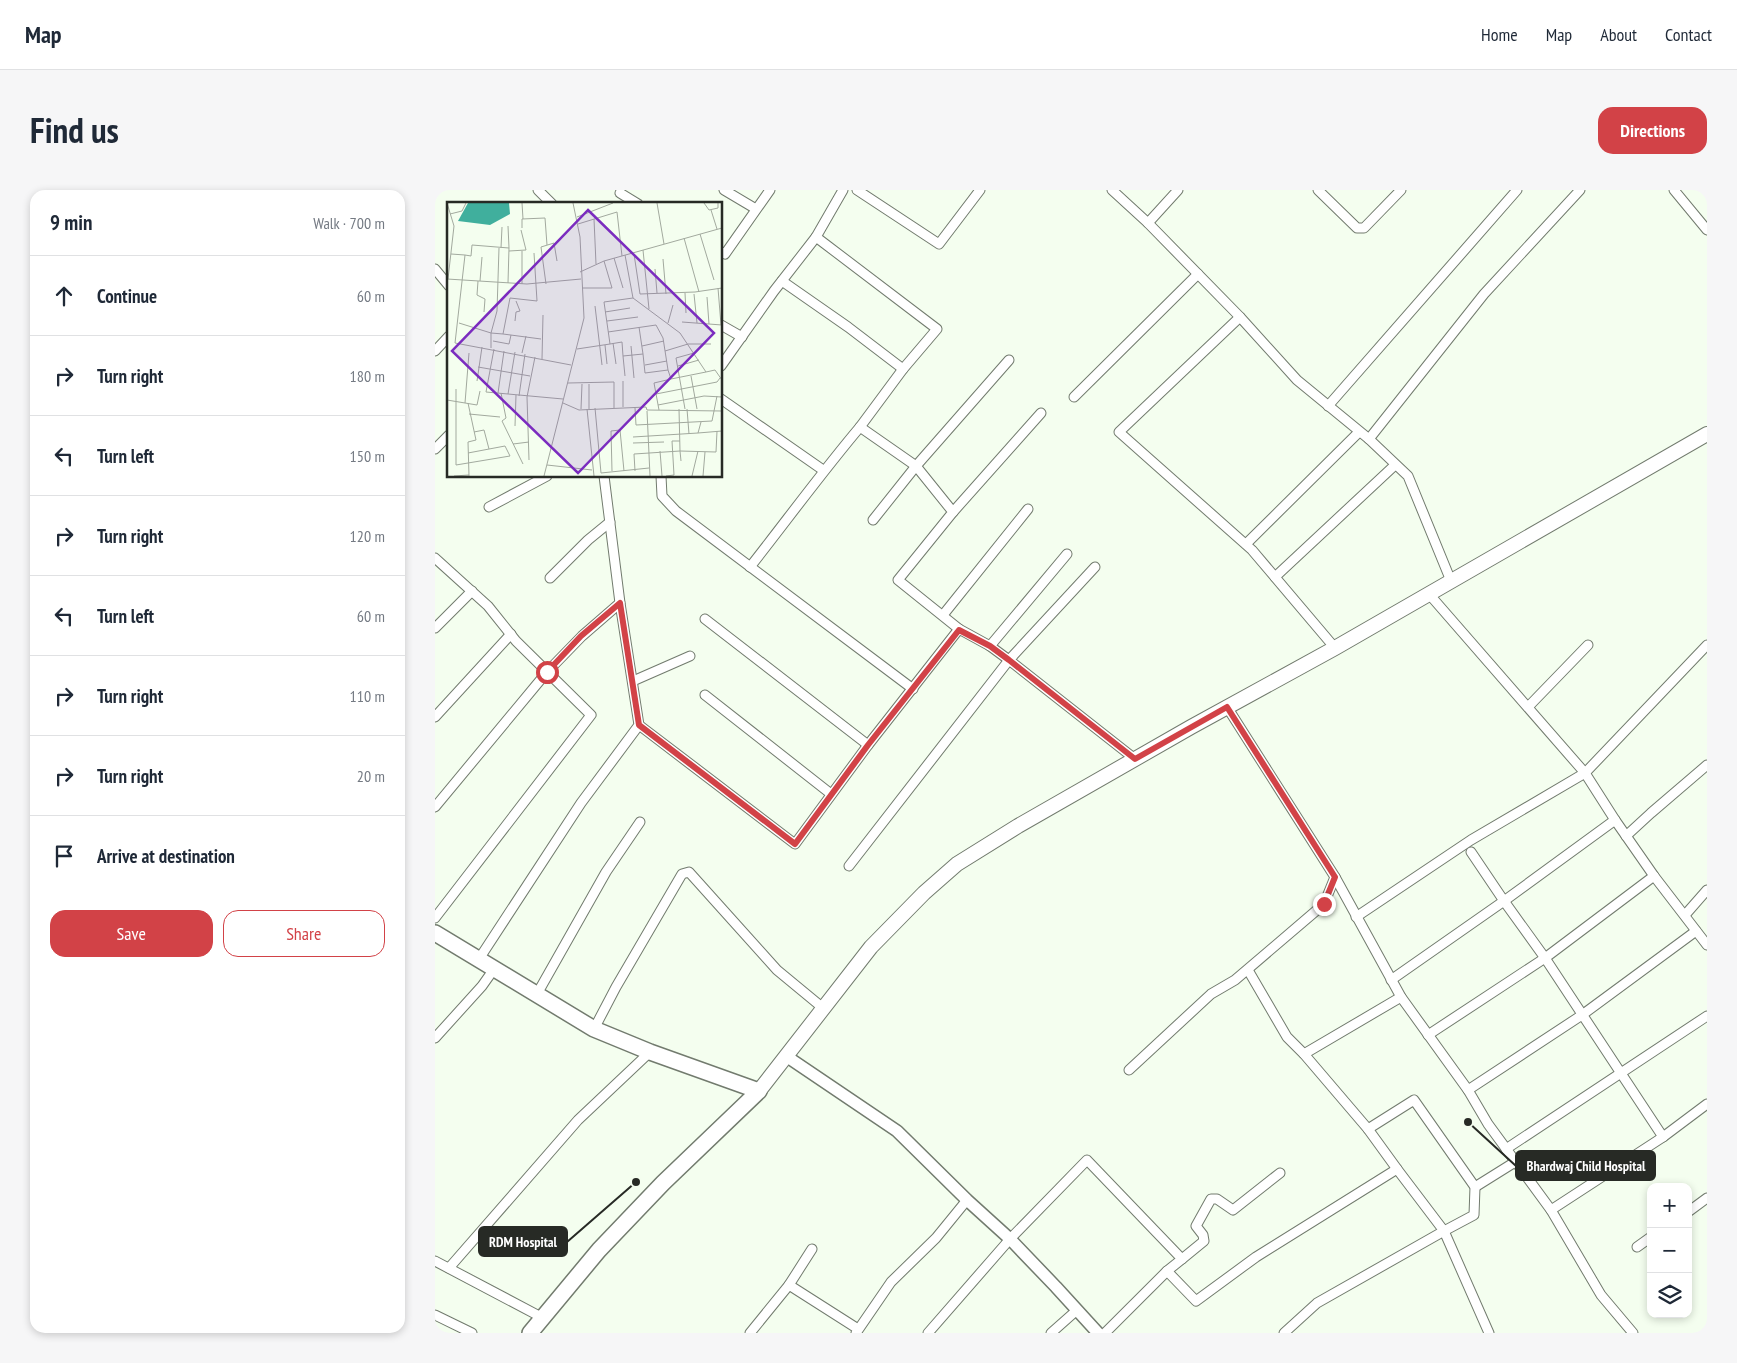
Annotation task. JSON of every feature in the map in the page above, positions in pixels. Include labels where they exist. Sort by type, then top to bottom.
[{"type":"main road","points":[[530,1333],[599,1250],[663,1184],[759,1091],[871,947],[924,892],[957,864],[1018,826],[1335,648],[1707,434]]},
{"type":"main road","points":[[435,933],[595,1029],[650,1052],[759,1091]]},
{"type":"street","points":[[538,190],[550,202]]},
{"type":"street","points":[[723,190],[756,210]]},
{"type":"street","points":[[723,253],[725,254],[770,190]]},
{"type":"street","points":[[723,363],[816,237],[843,190]]},
{"type":"street","points":[[857,190],[939,244],[979,190]]},
{"type":"street","points":[[1113,190],[1240,317],[1297,380],[1369,439],[1408,476],[1451,581]]},
{"type":"street","points":[[1147,223],[1178,190]]},
{"type":"street","points":[[1318,190],[1357,228],[1364,228],[1401,190]]},
{"type":"street","points":[[1328,406],[1517,190]]},
{"type":"street","points":[[1369,439],[1485,294],[1580,190]]},
{"type":"street","points":[[1674,190],[1707,230]]},
{"type":"street","points":[[620,192],[635,202]]},
{"type":"street","points":[[750,566],[795,510],[823,470],[860,427],[903,368],[937,329],[816,237]]},
{"type":"street","points":[[435,269],[447,284]]},
{"type":"street","points":[[1074,397],[1198,274]]},
{"type":"street","points":[[782,281],[903,368]]},
{"type":"street","points":[[1240,317],[1119,432],[1246,544],[1335,648]]},
{"type":"street","points":[[723,326],[742,337]]},
{"type":"street","points":[[435,351],[447,338]]},
{"type":"street","points":[[873,520],[916,466],[1009,360]]},
{"type":"street","points":[[723,399],[823,470]]},
{"type":"street","points":[[1041,413],[953,512],[898,580],[959,630],[990,646],[1135,759]]},
{"type":"street","points":[[860,427],[916,466],[953,512]]},
{"type":"street","points":[[1246,544],[1359,432]]},
{"type":"street","points":[[435,449],[447,437]]},
{"type":"street","points":[[1275,576],[1395,465]]},
{"type":"street","points":[[489,507],[543,478]]},
{"type":"street","points":[[479,959],[581,803],[639,725],[620,603],[604,478]]},
{"type":"street","points":[[661,478],[661,496],[676,511],[913,689]]},
{"type":"street","points":[[943,615],[1028,509]]},
{"type":"street","points":[[550,578],[588,540],[610,522]]},
{"type":"street","points":[[990,646],[1067,554]]},
{"type":"street","points":[[435,558],[488,606],[511,634],[591,716],[435,918]]},
{"type":"street","points":[[849,866],[1009,660],[1095,567]]},
{"type":"street","points":[[435,628],[471,592]]},
{"type":"street","points":[[1429,594],[1585,773],[1654,876],[1707,945]]},
{"type":"street","points":[[435,807],[547,672],[581,636],[620,603]]},
{"type":"street","points":[[705,619],[868,745]]},
{"type":"street","points":[[639,725],[795,844],[868,745],[959,630]]},
{"type":"street","points":[[435,717],[511,634]]},
{"type":"street","points":[[1528,707],[1588,645]]},
{"type":"street","points":[[1356,917],[1471,840],[1585,773],[1707,645]]},
{"type":"street","points":[[633,680],[690,656]]},
{"type":"street","points":[[705,695],[831,794]]},
{"type":"street","points":[[1227,707],[1335,877],[1401,997],[1468,1090],[1488,1124],[1551,1210],[1601,1295],[1633,1333]]},
{"type":"street","points":[[1626,836],[1707,766]]},
{"type":"street","points":[[1391,980],[1504,902],[1615,820]]},
{"type":"street","points":[[537,994],[606,872],[640,822]]},
{"type":"street","points":[[1471,852],[1504,902],[1545,958],[1663,1137]]},
{"type":"street","points":[[595,1029],[616,987],[682,874],[689,872],[777,970],[823,1008]]},
{"type":"street","points":[[1428,1036],[1545,958],[1654,876]]},
{"type":"street","points":[[1129,1070],[1211,994],[1248,970],[1324,904],[1335,877]]},
{"type":"street","points":[[1685,915],[1707,890]]},
{"type":"street","points":[[1468,1090],[1582,1015],[1696,931]]},
{"type":"street","points":[[435,1038],[482,986],[494,969]]},
{"type":"street","points":[[1248,970],[1287,1037],[1304,1054],[1368,1129],[1444,1232],[1489,1333]]},
{"type":"street","points":[[1304,1054],[1401,997]]},
{"type":"street","points":[[1506,1149],[1707,1016]]},
{"type":"street","points":[[449,1268],[579,1120],[650,1052]]},
{"type":"street","points":[[786,1056],[897,1130],[1057,1286],[1098,1333]]},
{"type":"street","points":[[1284,1333],[1317,1303],[1473,1215],[1475,1187],[1414,1100],[1368,1129]]},
{"type":"street","points":[[1551,1210],[1663,1137],[1707,1104]]},
{"type":"street","points":[[928,1333],[1010,1239],[1087,1160],[1182,1259]]},
{"type":"street","points":[[1475,1187],[1515,1162]]},
{"type":"street","points":[[1167,1271],[1196,1301],[1256,1257],[1397,1168]]},
{"type":"street","points":[[1105,1333],[1167,1271],[1205,1242],[1203,1235],[1196,1226],[1211,1199],[1217,1199],[1233,1210],[1280,1174]]},
{"type":"street","points":[[1692,1209],[1707,1198]]},
{"type":"street","points":[[789,1285],[857,1331],[891,1282],[936,1238],[967,1200]]},
{"type":"street","points":[[1637,1247],[1647,1241]]},
{"type":"street","points":[[750,1333],[789,1285],[813,1248]]},
{"type":"street","points":[[435,1261],[543,1318]]},
{"type":"street","points":[[1051,1333],[1077,1310]]},
{"type":"street","points":[[435,1315],[472,1333]]},
{"type":"place","name":"Bhardwaj Child Hospital","points":[[1468,1122]]},
{"type":"place","name":"RDM Hospital","points":[[636,1182]]},
{"type":"route","points":[[547,672],[581,636],[620,603],[639,725],[795,844],[868,745],[959,630],[990,646],[1135,759],[1227,707],[1335,877],[1324,904]]}]
